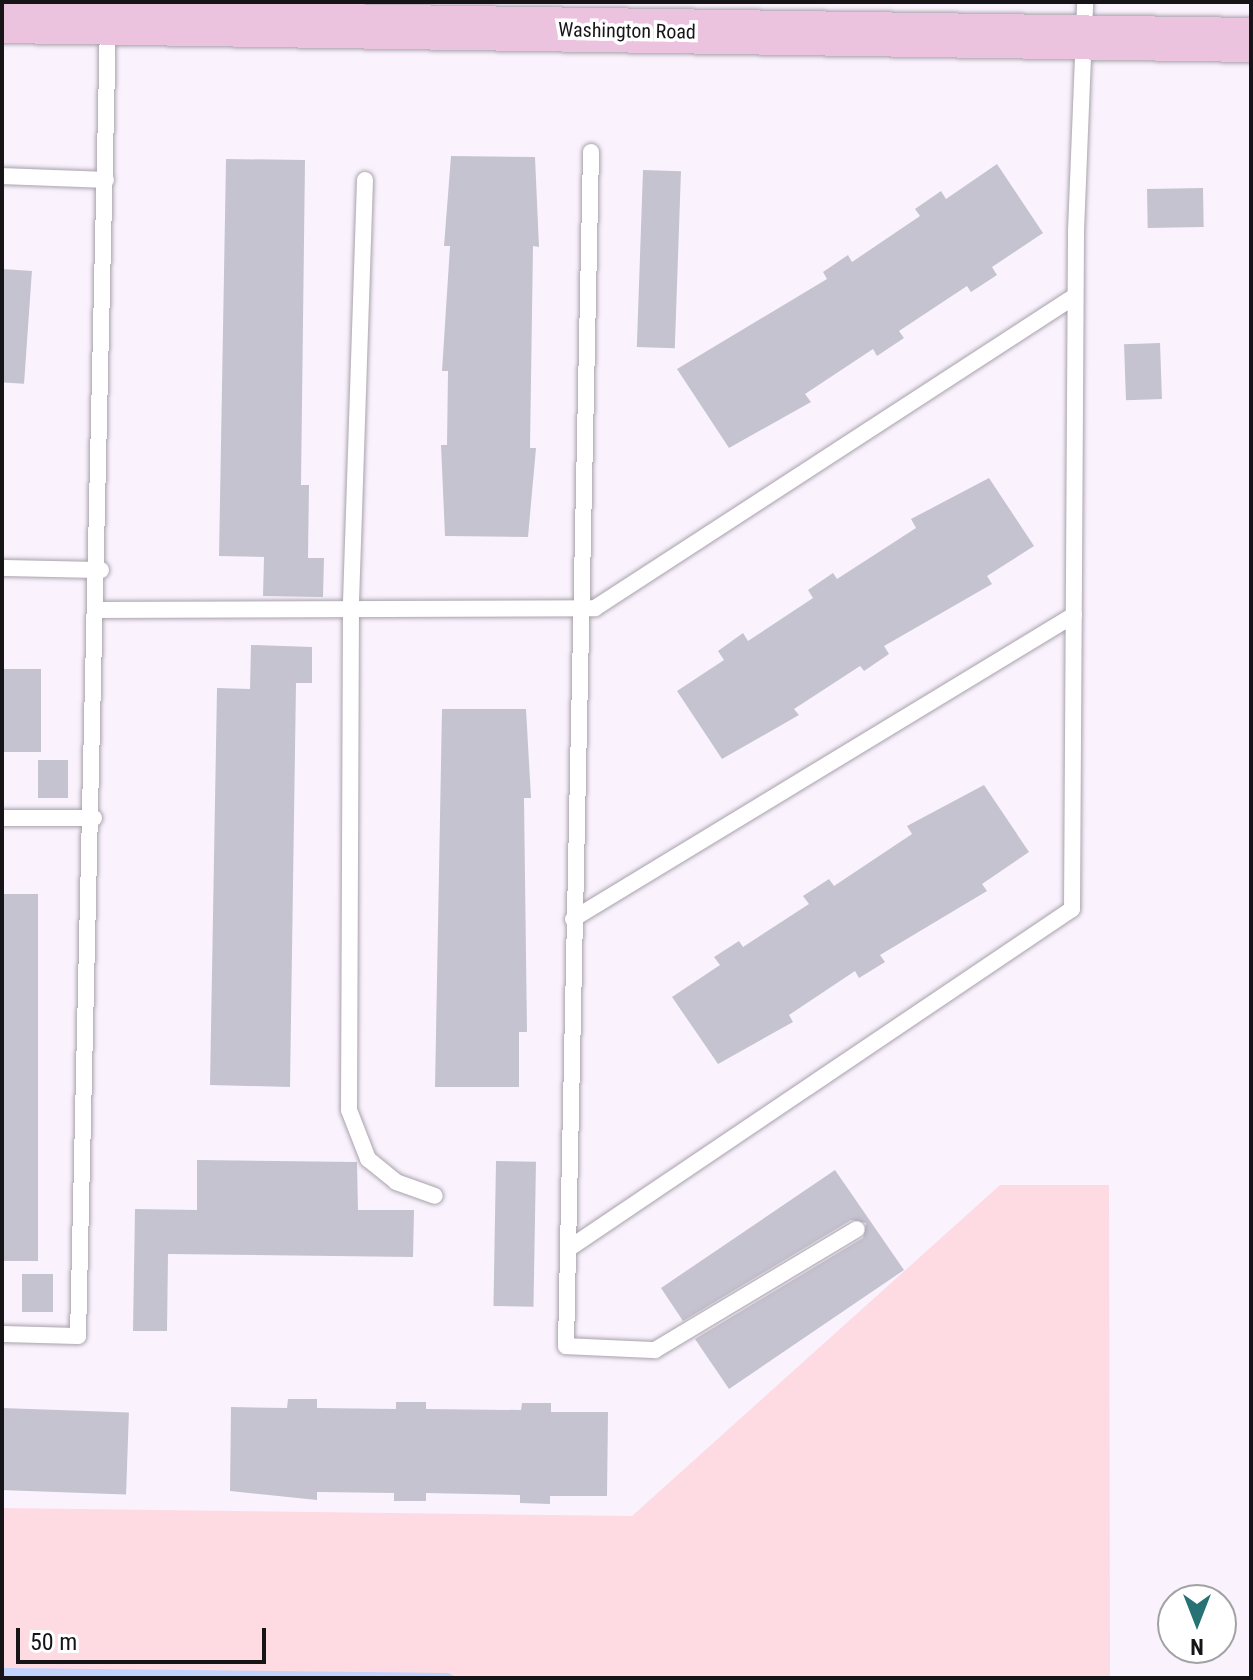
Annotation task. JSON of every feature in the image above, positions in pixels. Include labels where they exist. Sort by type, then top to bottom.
[{"type":"main road","name":"Washington Road","points":[[2,21],[108,13],[1084,19],[1251,40]]},
{"type":"lane","points":[[2,1334],[78,1336],[101,570],[108,13]]},
{"type":"lane","points":[[568,1249],[1072,909],[1075,296],[1084,19]]},
{"type":"lane","points":[[591,152],[578,608],[566,1346],[655,1350],[857,1229]]},
{"type":"lane","points":[[2,176],[106,180]]},
{"type":"lane","points":[[365,180],[351,608],[349,1110],[368,1159],[396,1182],[435,1196]]},
{"type":"lane","points":[[100,610],[595,608],[1075,296]]},
{"type":"lane","points":[[2,568],[101,570]]},
{"type":"lane","points":[[573,919],[1074,615]]},
{"type":"lane","points":[[2,818],[94,818]]},
{"type":"shaded area","points":[[1000,1185],[1109,1185],[1110,1678],[2,1678],[2,1508],[632,1516]]},
{"type":"water","points":[[2,1668],[448,1673],[458,1678],[2,1678]]},
{"type":"building","points":[[451,156],[535,157],[539,247],[533,246],[530,448],[536,448],[528,537],[445,536],[441,445],[447,445],[448,371],[442,371],[450,246],[444,246]]},
{"type":"building","points":[[226,159],[305,160],[301,485],[309,485],[308,558],[324,558],[323,597],[263,596],[264,557],[219,556]]},
{"type":"building","points":[[997,164],[1043,233],[992,267],[997,275],[971,292],[967,286],[899,331],[904,338],[877,356],[873,349],[805,394],[811,402],[729,448],[677,369],[827,279],[823,272],[848,255],[852,262],[920,216],[915,209],[941,191],[946,199]]},
{"type":"building","points":[[643,170],[681,171],[675,348],[637,347]]},
{"type":"building","points":[[1203,188],[1204,227],[1148,228],[1147,189]]},
{"type":"building","points":[[2,269],[32,271],[24,384],[2,382]]},
{"type":"building","points":[[1160,343],[1162,399],[1126,400],[1124,344]]},
{"type":"building","points":[[989,478],[1034,546],[987,576],[992,584],[884,646],[889,654],[864,671],[860,666],[794,709],[799,715],[722,759],[677,691],[724,660],[718,651],[743,633],[748,641],[813,598],[808,590],[833,573],[837,579],[916,528],[911,519]]},
{"type":"building","points":[[251,645],[312,647],[312,683],[296,683],[290,1087],[210,1085],[217,688],[250,689]]},
{"type":"building","points":[[2,669],[41,669],[41,752],[2,752]]},
{"type":"building","points":[[442,709],[526,709],[531,798],[524,798],[527,1032],[519,1032],[519,1087],[435,1087]]},
{"type":"building","points":[[38,760],[68,760],[68,798],[38,798]]},
{"type":"building","points":[[984,785],[1029,852],[982,884],[987,891],[880,955],[885,962],[859,978],[855,971],[789,1015],[793,1022],[718,1064],[672,997],[720,965],[714,957],[739,941],[743,947],[809,904],[803,896],[829,879],[834,886],[912,834],[907,826]]},
{"type":"building","points":[[2,894],[38,894],[38,1261],[2,1261]]},
{"type":"building","points":[[197,1160],[357,1162],[358,1210],[414,1210],[413,1257],[168,1254],[167,1331],[133,1331],[135,1209],[197,1210]]},
{"type":"building","points":[[496,1161],[536,1162],[533,1307],[493,1306]]},
{"type":"building","points":[[835,1170],[904,1270],[729,1389],[695,1339],[863,1238],[866,1223],[851,1220],[683,1321],[661,1288]]},
{"type":"building","points":[[22,1274],[53,1274],[53,1312],[22,1312]]},
{"type":"building","points":[[288,1399],[317,1399],[317,1408],[396,1409],[396,1402],[426,1402],[426,1409],[521,1410],[522,1403],[551,1403],[551,1412],[608,1412],[607,1496],[550,1496],[550,1504],[520,1503],[520,1495],[426,1493],[426,1501],[394,1501],[394,1493],[317,1492],[317,1500],[230,1491],[231,1407],[287,1408]]},
{"type":"building","points":[[2,1408],[129,1412],[126,1494],[2,1490]]}]
